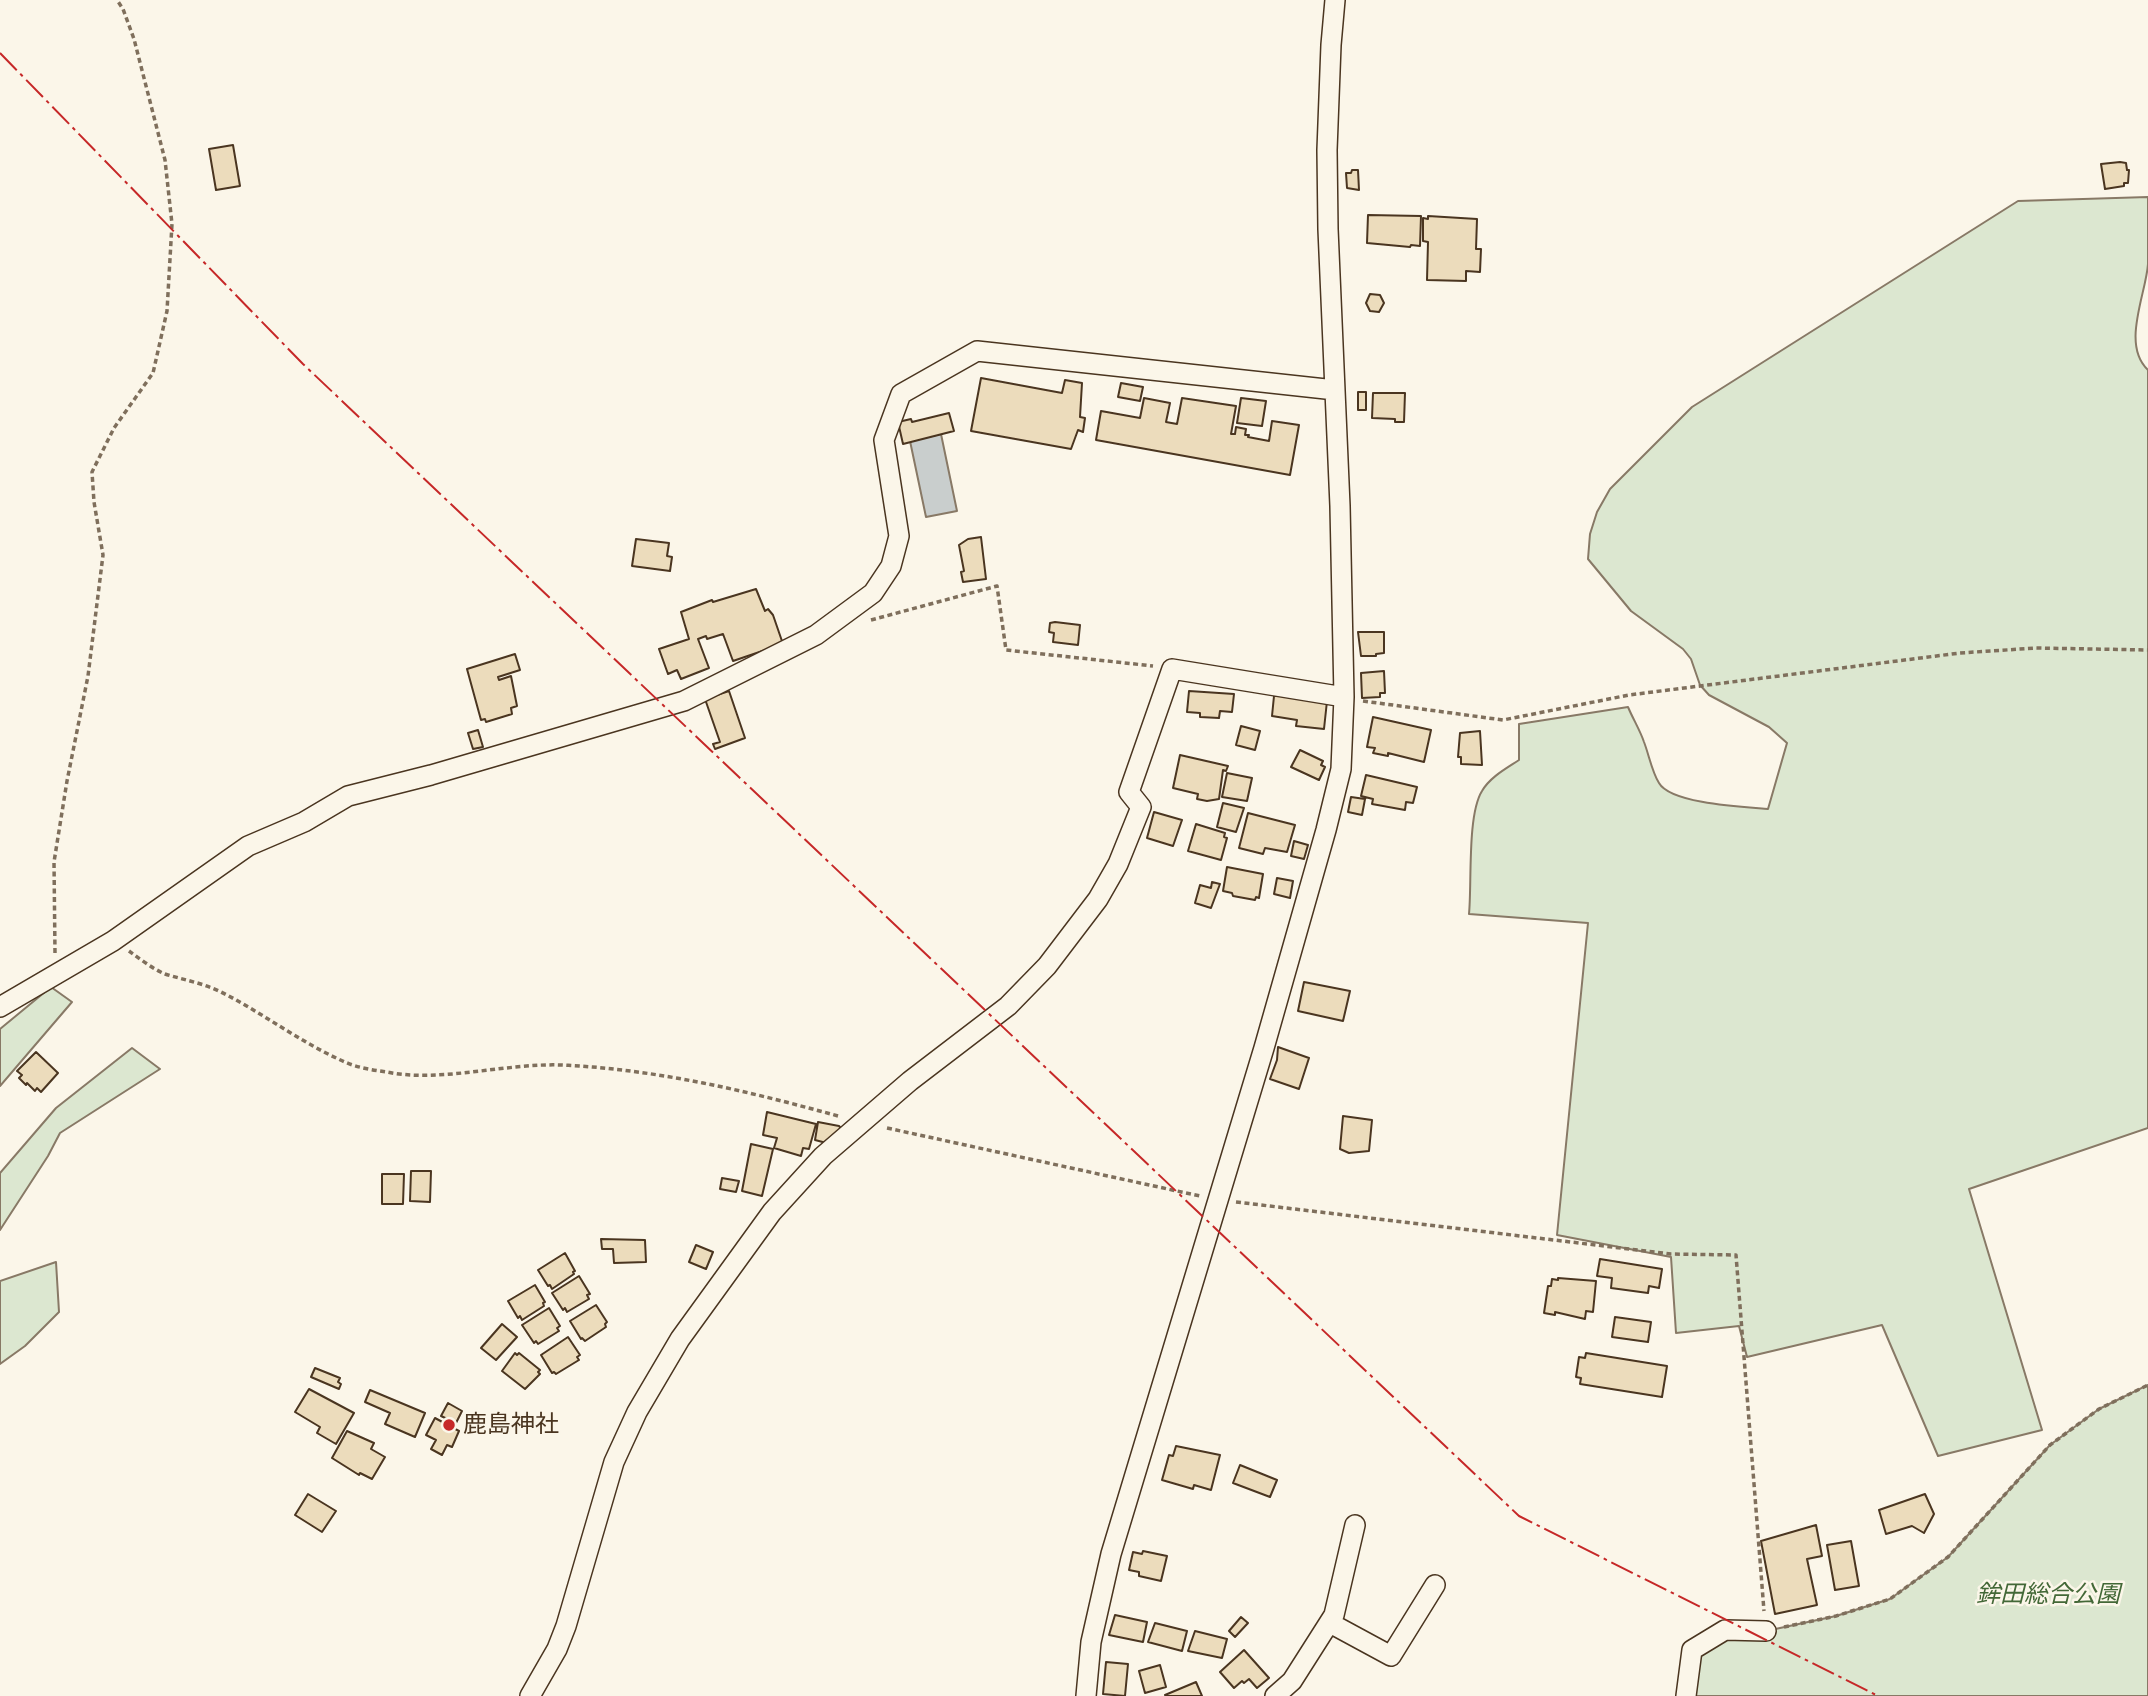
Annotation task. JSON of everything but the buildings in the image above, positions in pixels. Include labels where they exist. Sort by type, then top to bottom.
[{"type":"street","points":[[1086,1696],[1091,1642],[1111,1555],[1219,1200],[1326,830],[1341,769],[1344,697],[1327,150],[1335,0]]},
{"type":"street","points":[[0,1007],[113,941],[248,846],[304,822],[348,796],[431,775],[684,701],[816,635],[873,593],[891,566],[899,536],[884,440],[901,394],[976,351],[1335,390]]},
{"type":"street","points":[[530,1696],[557,1649],[566,1626],[608,1478],[637,1412],[680,1339],[772,1212],[823,1156],[910,1081],[1008,1006],[1047,966],[1086,917],[1118,864],[1141,807],[1129,792],[1172,668],[1344,697]]},
{"type":"street","points":[[1275,1696],[1293,1681],[1334,1615],[1355,1525]]},
{"type":"street","points":[[1330,1623],[1391,1657],[1435,1585]]},
{"type":"street","points":[[1686,1696],[1692,1650],[1726,1630],[1766,1631]]},
{"type":"path","points":[[56,973],[54,862],[88,676],[103,555],[92,472],[114,428],[153,373],[167,311],[172,225],[165,160],[134,39],[117,0]]},
{"type":"path","points":[[868,621],[997,586],[1006,650],[1172,668]]},
{"type":"path","points":[[1344,697],[1503,720],[1629,695],[1960,653],[2036,648],[2148,650]]},
{"type":"path","points":[[113,941],[162,973],[209,986],[348,1063],[390,1073],[431,1076],[505,1067],[561,1065],[621,1070],[683,1079],[754,1094],[861,1122],[1219,1200],[1671,1254],[1735,1255],[1766,1631],[1836,1616],[1890,1599],[1948,1557],[2050,1445],[2099,1409],[2148,1385]]},
{"type":"green space","points":[[2148,197],[2148,264],[2137,319],[2136,347],[2148,370],[2148,1128],[1969,1189],[2042,1430],[1938,1456],[1882,1325],[1747,1357],[1739,1326],[1676,1333],[1671,1257],[1557,1235],[1588,923],[1469,914],[1474,816],[1477,802],[1489,781],[1519,760],[1519,724],[1628,707],[1652,769],[1666,790],[1678,796],[1709,803],[1768,809],[1787,743],[1769,727],[1709,695],[1700,685],[1691,659],[1683,649],[1631,611],[1588,559],[1590,534],[1597,512],[1610,489],[1692,407],[2018,201]]},
{"type":"green space","points":[[51,987],[72,1002],[0,1086],[0,1029]]},
{"type":"green space","points":[[132,1048],[160,1069],[60,1133],[0,1230],[0,1173],[56,1108]]},
{"type":"green space","points":[[56,1262],[59,1312],[25,1346],[0,1364],[0,1281]]},
{"type":"green space","name":"鉾田総合公園","points":[[2148,1385],[2148,1696],[1686,1696],[1692,1650],[1711,1637],[1766,1631],[1836,1616],[1890,1599],[1948,1557],[2050,1445],[2099,1409]]},
{"type":"shaded area","points":[[941,434],[957,511],[926,517],[910,441]]},
{"type":"power","points":[[0,53],[303,364],[1519,1516],[1878,1696]]},
{"type":"place","name":"鹿島神社","points":[[449,1425]]}]
